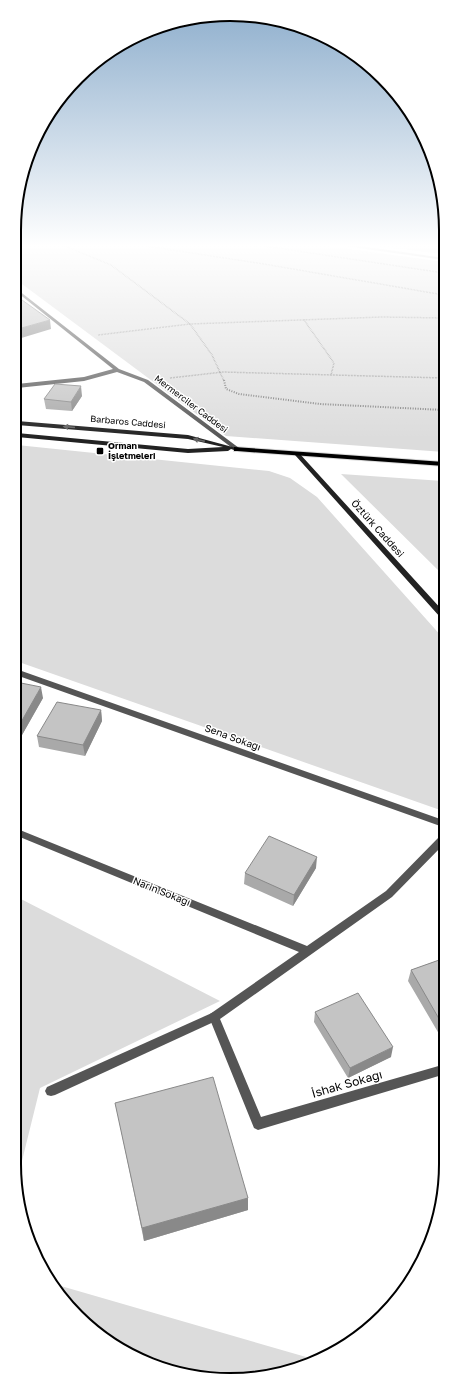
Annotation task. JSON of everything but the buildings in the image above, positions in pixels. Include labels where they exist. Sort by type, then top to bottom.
[{"type":"main road","name":"Barbaros Caddesi","points":[[21,423],[188,437],[236,449]]},
{"type":"main road","name":"Barbaros Caddesi","points":[[21,436],[188,451],[236,449],[439,464]]},
{"type":"main road","name":"Öztürk Caddesi","points":[[297,454],[439,611]]},
{"type":"street","name":"Mermerciler Caddesi","points":[[39,309],[116,370],[146,381],[236,449]]},
{"type":"street","points":[[21,386],[84,379],[116,370]]},
{"type":"street","name":"Sena Sokağı","points":[[21,674],[439,823]]},
{"type":"street","name":"Narin Sokağı","points":[[21,833],[308,951]]},
{"type":"street","points":[[51,1091],[214,1017],[389,894],[439,842]]},
{"type":"street","name":"İshak Sokağı","points":[[214,1017],[258,1124],[439,1071]]},
{"type":"path","points":[[170,309],[190,324],[218,363],[223,372],[226,389],[239,394],[320,404],[439,410]]},
{"type":"path","points":[[76,338],[190,324],[382,317],[439,318]]},
{"type":"path","points":[[304,320],[334,363],[331,375]]},
{"type":"path","points":[[146,381],[223,372],[439,378]]},
{"type":"shaded area","points":[[56,309],[439,309],[439,452],[226,436]]},
{"type":"shaded area","points":[[21,445],[269,471],[290,478],[317,497],[439,634],[439,810],[21,663]]},
{"type":"shaded area","points":[[341,474],[439,481],[439,571]]},
{"type":"shaded area","points":[[21,899],[220,1001],[40,1088],[21,1165]]},
{"type":"shaded area","points":[[60,1286],[308,1358],[284,1366],[244,1373],[216,1373],[176,1366],[150,1357],[114,1338],[82,1312]]},
{"type":"place","name":"Orman İşletmeleri","points":[[100,451]]}]
